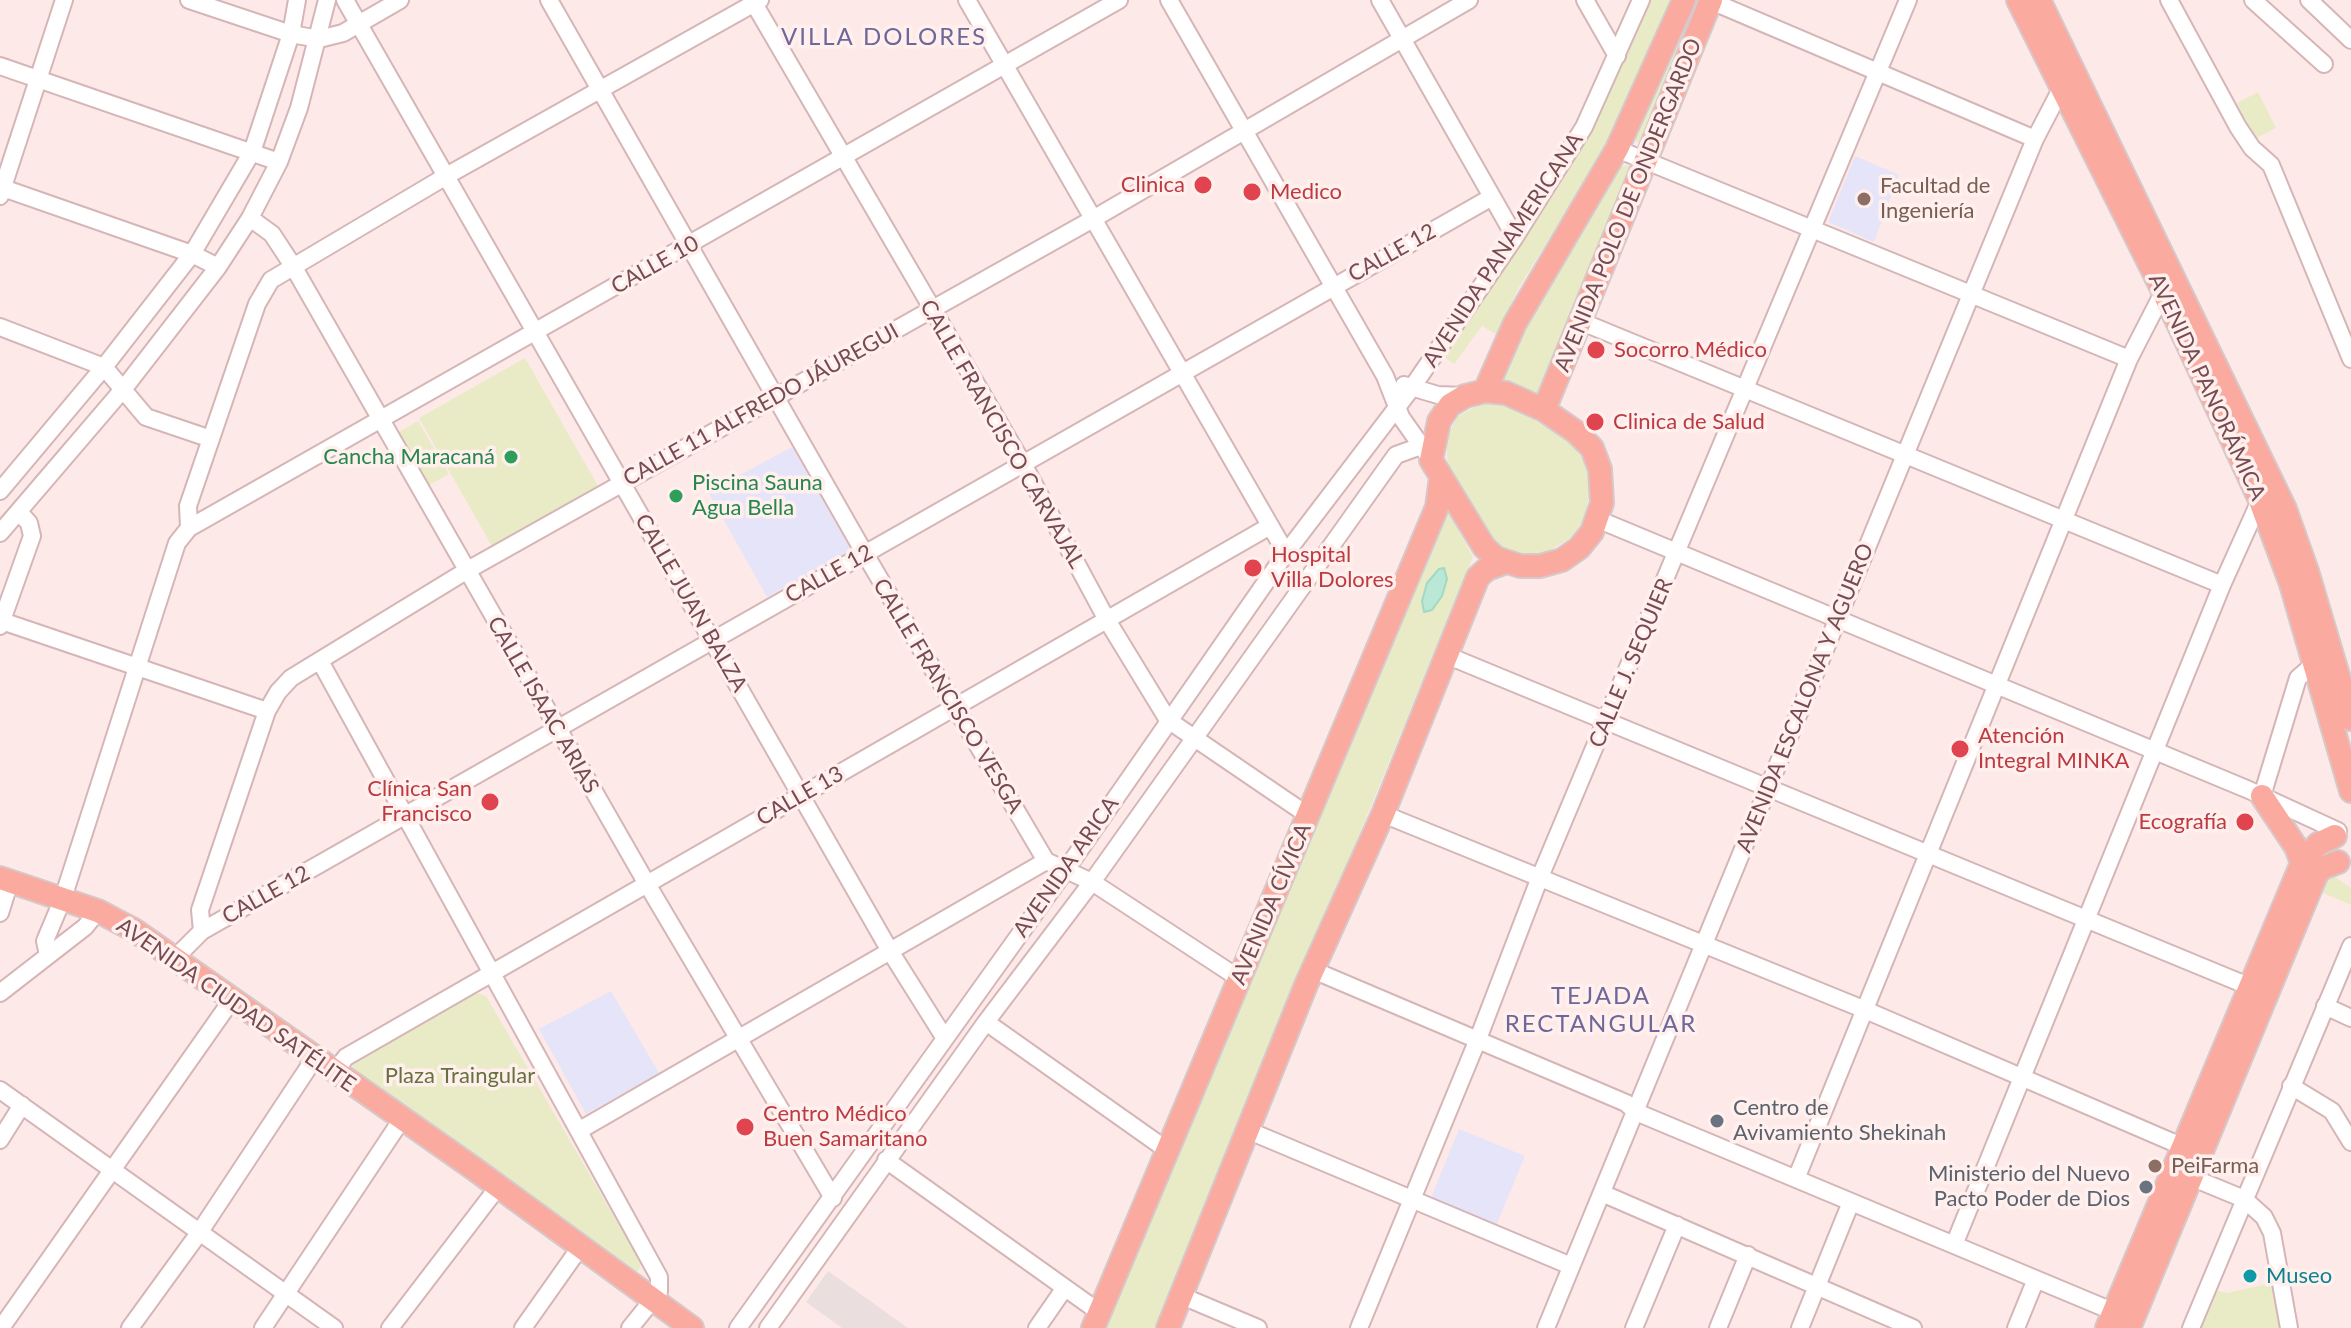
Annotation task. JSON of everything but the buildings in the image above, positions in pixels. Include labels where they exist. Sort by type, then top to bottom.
[{"type":"main road","name":"AVENIDA POLO DE ONDERGARDO","points":[[1475,394],[1617,149],[1684,0]]},
{"type":"main road","name":"AVENIDA POLO DE ONDERGARDO","points":[[1544,410],[1711,0]]},
{"type":"main road","name":"AVENIDA PANORÁMICA","points":[[2018,0],[2071,84]]},
{"type":"main road","name":"AVENIDA PANORÁMICA","points":[[2039,0],[2071,84],[2170,285],[2267,493],[2351,719]]},
{"type":"main road","points":[[1168,1328],[1313,970],[1383,814],[1478,577],[1487,569],[1506,562],[1540,566],[1562,560],[1579,548],[1597,519],[1602,489],[1600,469],[1592,448],[1576,432],[1544,410],[1506,393],[1475,394],[1450,405],[1439,421],[1431,461],[1484,547],[1506,562]]},
{"type":"main road","name":"AVENIDA CÍVICA","points":[[1096,1320],[1437,507],[1431,461]]},
{"type":"main road","name":"AVENIDA PANORÁMICA","points":[[2308,608],[2314,664],[2351,791]]},
{"type":"main road","points":[[2262,796],[2296,847],[2302,863]]},
{"type":"main road","points":[[2121,1322],[2258,990],[2302,863],[2318,844],[2341,831]]},
{"type":"main road","points":[[2341,831],[2332,850],[2345,865]]},
{"type":"main road","points":[[2258,990],[2316,875],[2322,868],[2345,865]]},
{"type":"main road","name":"AVENIDA CIUDAD SATÉLITE","points":[[5,879],[98,911],[134,930],[692,1328]]},
{"type":"street","points":[[64,0],[1,193],[192,254],[218,267]]},
{"type":"street","points":[[189,0],[291,34],[319,39],[330,38],[400,0]]},
{"type":"street","points":[[0,491],[104,367],[192,254],[252,152],[291,34],[297,0]]},
{"type":"street","points":[[0,533],[125,387],[218,267],[250,218],[279,162],[299,108],[327,0]]},
{"type":"street","name":"CALLE JUAN BALZA","points":[[345,0],[890,951],[944,1037]]},
{"type":"street","name":"CALLE FRANCISCO VESGA","points":[[549,0],[865,554],[1046,861]]},
{"type":"street","points":[[967,0],[1286,553]]},
{"type":"street","name":"CALLE 10","points":[[189,528],[1119,0]]},
{"type":"street","points":[[1169,0],[1385,376],[1396,408],[1431,461]]},
{"type":"street","points":[[1380,0],[1515,237]]},
{"type":"street","name":"CALLE 11 ALFREDO JÁUREGUI","points":[[202,931],[200,910],[267,711],[291,678],[466,571],[1093,219],[1469,0]]},
{"type":"street","points":[[1585,0],[1617,56]]},
{"type":"street","name":"AVENIDA PANAMERICANA","points":[[1396,408],[1515,237],[1584,127],[1641,0]]},
{"type":"street","points":[[1711,0],[2035,139]]},
{"type":"street","name":"CALLE J. SEQUIER","points":[[1359,1328],[1478,1039],[1540,877],[1908,0]]},
{"type":"street","points":[[2169,0],[2252,148],[2271,165],[2351,359]]},
{"type":"street","points":[[2253,0],[2324,64]]},
{"type":"street","points":[[2309,0],[2351,40]]},
{"type":"street","points":[[48,955],[45,941],[63,898],[177,543],[189,528],[188,506],[264,289],[293,266],[448,175],[755,1]]},
{"type":"street","name":"CALLE FRANCISCO CARVAJAL","points":[[755,1],[1023,464],[1107,620],[1169,720],[1309,816]]},
{"type":"street","points":[[0,66],[279,162]]},
{"type":"street","name":"AVENIDA ESCALONA Y AGUERO","points":[[1546,1328],[1604,1194],[1702,944],[2035,139],[2071,84]]},
{"type":"street","points":[[1617,149],[2129,359]]},
{"type":"street","name":"CALLE 12","points":[[173,960],[202,931],[1492,197]]},
{"type":"street","name":"CALLE ISAAC ARIAS","points":[[250,218],[272,234],[293,266],[737,1040],[833,1198]]},
{"type":"street","points":[[1796,1179],[2129,359],[2170,285]]},
{"type":"street","points":[[1582,322],[2222,585]]},
{"type":"street","points":[[0,327],[104,367],[125,387],[146,417],[211,439]]},
{"type":"street","points":[[1385,376],[1411,389],[1475,394]]},
{"type":"street","name":"AVENIDA ARICA","points":[[738,1328],[1065,871],[1286,553],[1396,408]]},
{"type":"street","name":"AVENIDA ARICA","points":[[768,1328],[986,1022],[1092,882],[1396,455],[1431,461]]},
{"type":"street","points":[[1954,1245],[2222,585],[2267,493]]},
{"type":"street","points":[[19,512],[29,523],[32,536],[1,624],[267,711]]},
{"type":"street","points":[[1597,519],[2341,831]]},
{"type":"street","name":"CALLE 13","points":[[334,1072],[346,1057],[1270,526]]},
{"type":"street","points":[[1446,655],[2258,990]]},
{"type":"street","points":[[320,661],[408,815],[659,1277],[659,1292],[630,1328]]},
{"type":"street","points":[[2262,796],[2298,678],[2314,664]]},
{"type":"street","points":[[1383,814],[1863,1009],[2192,1150]]},
{"type":"street","points":[[580,1130],[1046,861],[1092,882],[1240,979]]},
{"type":"street","points":[[0,913],[5,879]]},
{"type":"street","points":[[0,993],[94,919],[98,911]]},
{"type":"street","points":[[2191,1328],[2351,946]]},
{"type":"street","points":[[1313,970],[1626,1103],[1636,1112],[2036,1279],[2121,1322]]},
{"type":"street","points":[[1,1328],[114,1172],[231,1001]]},
{"type":"street","points":[[2325,1006],[2351,1018]]},
{"type":"street","points":[[986,1022],[1167,1150]]},
{"type":"street","points":[[130,1328],[199,1233],[314,1059]]},
{"type":"street","points":[[2291,1086],[2332,1111],[2351,1142]]},
{"type":"street","points":[[0,1090],[334,1328]]},
{"type":"street","points":[[0,1140],[22,1105]]},
{"type":"street","points":[[263,1328],[402,1119]]},
{"type":"street","points":[[1247,1130],[1571,1266]]},
{"type":"street","points":[[886,1160],[1064,1289],[1096,1320]]},
{"type":"street","points":[[2182,1174],[2244,1199],[2259,1210],[2272,1231],[2289,1328]]},
{"type":"street","points":[[390,1328],[498,1187]]},
{"type":"street","points":[[1604,1194],[1913,1328]]},
{"type":"street","points":[[1800,1328],[1851,1202]]},
{"type":"street","points":[[1634,1328],[1677,1225]]},
{"type":"street","points":[[523,1328],[581,1246]]},
{"type":"street","points":[[1718,1328],[1748,1255]]},
{"type":"street","points":[[2016,1328],[2036,1279]]},
{"type":"street","points":[[1037,1328],[1064,1289]]},
{"type":"street","points":[[1182,1296],[1258,1328]]},
{"type":"shaded area","name":"Facultad de Ingeniería","points":[[1855,156],[1899,175],[1874,242],[1828,222]]},
{"type":"shaded area","points":[[792,447],[851,550],[767,597],[708,492]]},
{"type":"shaded area","points":[[1444,568],[1447,579],[1442,596],[1432,610],[1424,612],[1422,601],[1427,583],[1439,569]]},
{"type":"shaded area","points":[[611,991],[659,1073],[586,1114],[539,1029]]},
{"type":"shaded area","points":[[1459,1129],[1525,1156],[1496,1226],[1433,1200],[1432,1195]]},
{"type":"shaded area","points":[[828,1271],[908,1328],[842,1328],[806,1302]]},
{"type":"green space","points":[[1649,0],[1674,0],[1608,143],[1518,289],[1497,335],[1482,326],[1454,364],[1445,358],[1560,185],[1597,119]]},
{"type":"green space","points":[[1692,0],[1702,0],[1642,142],[1636,142],[1634,132]]},
{"type":"green space","points":[[2258,92],[2276,128],[2255,139],[2237,103]]},
{"type":"green space","points":[[1627,165],[1632,168],[1541,394],[1500,379],[1534,306],[1621,167]]},
{"type":"green space","name":"Cancha Maracaná","points":[[525,358],[603,495],[497,555],[419,418]]},
{"type":"green space","points":[[1505,403],[1569,440],[1587,465],[1591,486],[1584,521],[1570,538],[1544,554],[1524,558],[1497,544],[1448,466],[1446,439],[1457,417],[1480,404]]},
{"type":"green space","points":[[418,421],[449,474],[424,488],[394,435]]},
{"type":"green space","points":[[1446,507],[1473,557],[1157,1328],[1103,1328]]},
{"type":"green space","points":[[2335,877],[2351,888],[2351,905],[2321,892],[2326,879]]},
{"type":"green space","name":"Plaza Traingular","points":[[477,993],[486,996],[641,1263],[639,1270],[630,1274],[353,1072],[353,1065],[359,1060]]},
{"type":"green space","points":[[2272,1283],[2280,1328],[2200,1328],[2216,1290],[2227,1293]]},
{"type":"place","name":"Clinica","points":[[1203,185]]},
{"type":"place","name":"Medico","points":[[1252,192]]},
{"type":"place","name":"Facultad de Ingeniería","points":[[1864,199]]},
{"type":"place","name":"Socorro Médico","points":[[1596,350]]},
{"type":"place","name":"Clinica de Salud","points":[[1595,422]]},
{"type":"place","name":"Cancha Maracaná","points":[[511,457]]},
{"type":"place","name":"Piscina Sauna Agua Bella","points":[[676,496]]},
{"type":"place","name":"Hospital Villa Dolores","points":[[1253,568]]},
{"type":"place","name":"Atención Integral MINKA","points":[[1960,749]]},
{"type":"place","name":"Clínica San Francisco","points":[[490,802]]},
{"type":"place","name":"Ecografía","points":[[2245,822]]},
{"type":"place","name":"Centro de Avivamiento Shekinah","points":[[1717,1121]]},
{"type":"place","name":"Centro Médico Buen Samaritano","points":[[745,1127]]},
{"type":"place","name":"PeiFarma","points":[[2155,1166]]},
{"type":"place","name":"Ministerio del Nuevo Pacto Poder de Dios","points":[[2146,1187]]},
{"type":"place","name":"Museo","points":[[2250,1276]]},
{"type":"district","name":"VILLA DOLORES","points":[[884,37]]},
{"type":"district","name":"TEJADA RECTANGULAR","points":[[1601,1010]]}]
